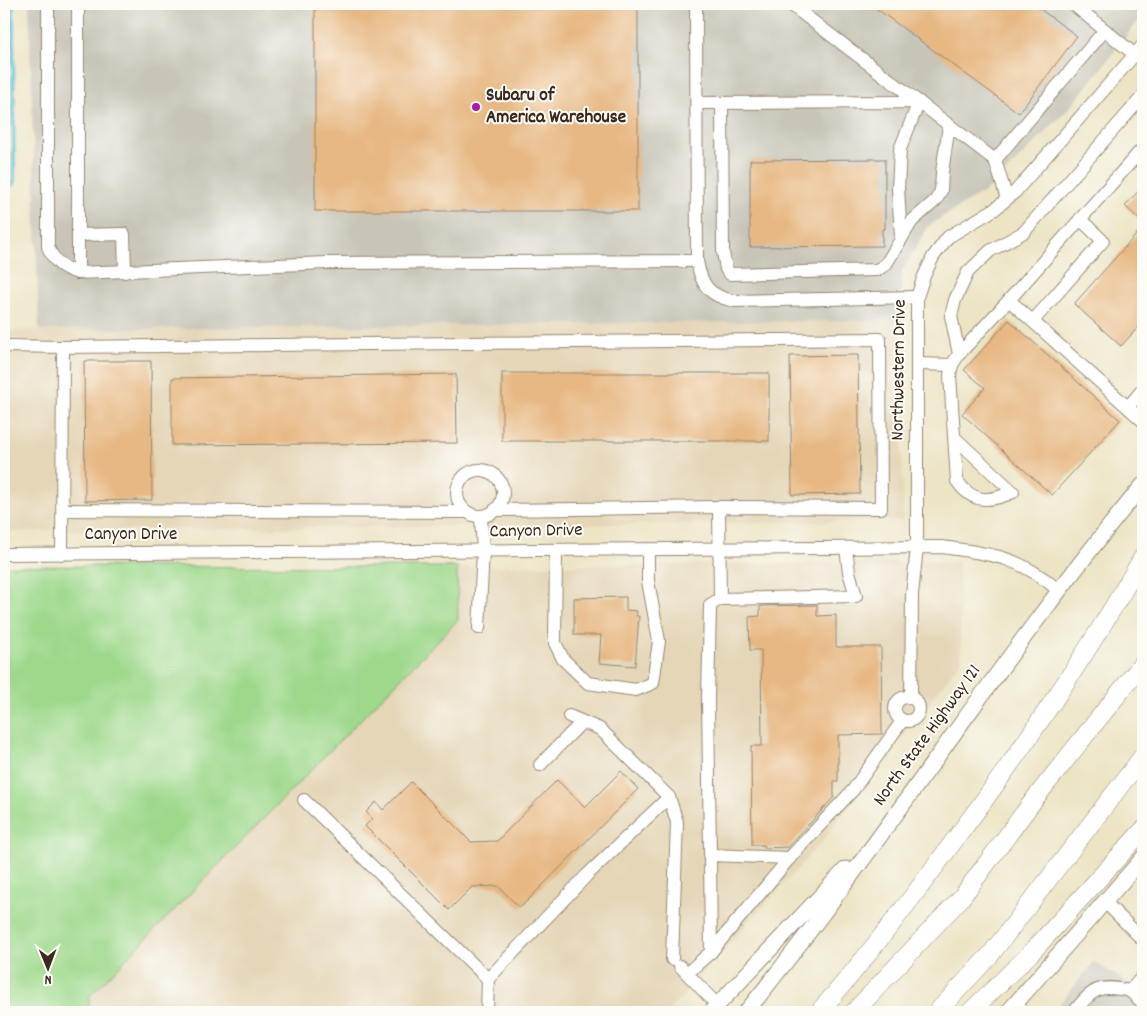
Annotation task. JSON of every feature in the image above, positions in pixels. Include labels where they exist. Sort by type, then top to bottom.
[{"type":"highway","points":[[819,1012],[868,957],[976,812],[1045,714],[1143,557]]},
{"type":"highway","points":[[854,1012],[961,898],[1036,797],[1143,662]]},
{"type":"highway","points":[[937,1012],[991,954],[1143,756]]},
{"type":"highway","points":[[970,1012],[1030,954],[1143,830]]},
{"type":"main road","name":"North State Highway 121","points":[[746,1012],[808,936],[1058,590],[1143,485]]},
{"type":"main road","points":[[715,1009],[837,879],[909,796]]},
{"type":"main road","points":[[1008,1012],[1143,858]]},
{"type":"main road","points":[[1013,1012],[1031,986]]},
{"type":"street","points":[[48,4],[48,247],[54,261],[64,268],[78,273],[327,263],[697,261]]},
{"type":"street","points":[[78,4],[78,273]]},
{"type":"street","points":[[696,4],[697,261],[700,279],[707,288],[723,299],[734,301],[918,297]]},
{"type":"street","points":[[790,4],[994,160],[1007,199]]},
{"type":"street","points":[[1073,4],[1134,54]]},
{"type":"street","points":[[994,160],[1105,30]]},
{"type":"street","name":"Northwestern Drive","points":[[790,858],[853,790],[902,721],[910,722],[919,713],[918,704],[911,698],[912,595],[917,547],[918,297],[924,276],[933,257],[948,237],[995,209],[1007,199],[1143,45]]},
{"type":"street","points":[[959,354],[951,316],[955,300],[968,272],[990,251],[1024,232],[1143,96]]},
{"type":"street","points":[[697,103],[919,102]]},
{"type":"street","points":[[901,237],[898,189],[900,150],[919,102]]},
{"type":"street","points":[[722,103],[723,252],[726,269],[730,274],[877,270],[886,264],[912,221],[936,200],[941,191],[949,125]]},
{"type":"street","points":[[954,437],[1013,492],[992,500],[977,498],[965,492],[957,481],[954,437],[950,375],[952,365],[959,354],[1143,148]]},
{"type":"street","points":[[1033,321],[1103,241],[1080,219]]},
{"type":"street","points":[[78,236],[124,234],[125,272]]},
{"type":"street","points":[[1009,300],[1143,421]]},
{"type":"street","points":[[4,346],[880,339],[881,508],[719,507],[495,510],[481,516],[466,512],[63,510]]},
{"type":"street","points":[[62,554],[63,347]]},
{"type":"street","points":[[917,364],[952,365]]},
{"type":"street","points":[[1128,407],[1143,390]]},
{"type":"street","points":[[466,512],[458,500],[458,485],[467,474],[482,470],[496,476],[500,483],[502,498],[495,510]]},
{"type":"street","points":[[719,507],[720,599]]},
{"type":"street","points":[[479,628],[482,551],[481,516]]},
{"type":"street","name":"Canyon Drive","points":[[4,554],[942,547],[1001,556],[1038,573],[1058,590]]},
{"type":"street","points":[[711,952],[708,700],[710,604],[720,599],[856,596],[849,572],[846,548]]},
{"type":"street","points":[[556,551],[555,643],[563,659],[588,683],[636,690],[653,683],[659,641],[648,581],[648,550]]},
{"type":"street","points":[[569,716],[600,729],[669,797],[677,822],[680,966],[715,1009]]},
{"type":"street","points":[[540,765],[582,722]]},
{"type":"street","points":[[487,1012],[488,979],[586,875],[669,797]]},
{"type":"street","points":[[304,800],[488,979]]},
{"type":"street","points":[[710,855],[790,858]]},
{"type":"street","points":[[680,966],[711,952],[790,858]]},
{"type":"street","points":[[1105,902],[1143,940]]},
{"type":"street","points":[[1130,991],[1143,976]]},
{"type":"street","points":[[1074,1012],[1088,993],[1108,986],[1130,991],[1143,1003]]},
{"type":"shaded area","points":[[29,4],[1143,4],[1143,15],[1073,104],[990,188],[928,226],[902,272],[900,320],[39,330]]},
{"type":"shaded area","points":[[900,320],[903,521],[8,531],[5,330]]},
{"type":"shaded area","points":[[959,561],[961,661],[823,840],[668,1012],[89,1012],[89,997],[457,620],[457,567]]},
{"type":"shaded area","points":[[1094,962],[1143,992],[1143,1012],[1053,1012]]},
{"type":"green space","points":[[4,567],[457,567],[458,620],[89,997],[89,1012],[11,1012],[6,1003],[4,988]]},
{"type":"building","name":"Subaru of America Warehouse","points":[[315,4],[638,4],[638,211],[315,211]]},
{"type":"building","points":[[870,4],[1033,4],[1077,36],[1019,113]]},
{"type":"building","points":[[885,159],[885,229],[882,229],[882,246],[750,247],[750,160]]},
{"type":"building","points":[[1143,186],[1143,223],[1125,206]]},
{"type":"building","points":[[1143,227],[1143,322],[1121,346],[1074,304]]},
{"type":"building","points":[[1009,320],[1120,420],[1052,495],[962,414],[985,388],[964,370]]},
{"type":"building","points":[[858,355],[860,494],[792,495],[790,356]]},
{"type":"building","points":[[84,361],[151,361],[152,500],[85,501]]},
{"type":"building","points":[[502,373],[769,373],[769,441],[502,441]]},
{"type":"building","points":[[456,374],[457,443],[172,445],[172,378]]},
{"type":"building","points":[[626,597],[626,610],[637,611],[636,616],[639,616],[635,666],[599,663],[601,635],[574,635],[574,598]]},
{"type":"building","points":[[817,605],[817,616],[836,615],[836,647],[881,647],[882,734],[838,735],[838,781],[834,781],[834,797],[788,847],[764,848],[763,845],[752,845],[751,746],[762,746],[761,650],[750,650],[749,617],[760,616],[760,606]]},
{"type":"building","points":[[621,771],[638,789],[520,908],[498,886],[472,887],[449,910],[365,826],[372,819],[366,812],[376,802],[383,810],[411,782],[471,842],[497,841],[557,780],[585,807]]},
{"type":"waterway","points":[[13,4],[14,185]]},
{"type":"place","name":"Subaru of America Warehouse","points":[[476,107]]}]
